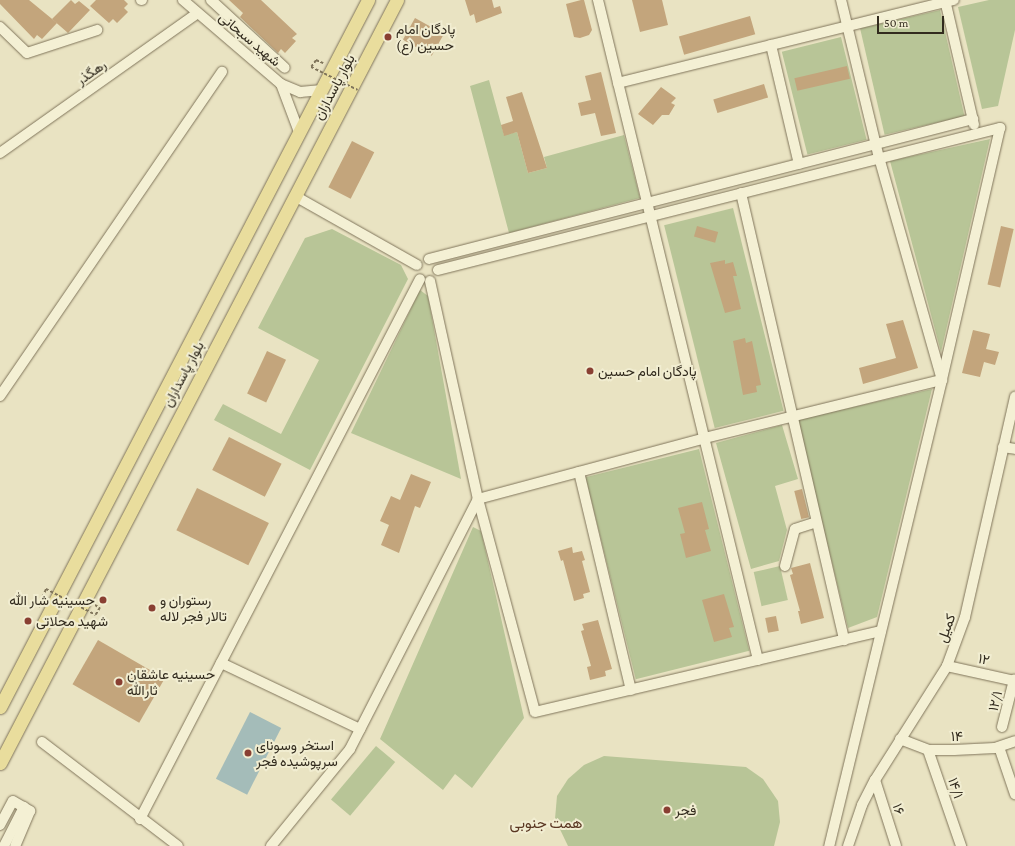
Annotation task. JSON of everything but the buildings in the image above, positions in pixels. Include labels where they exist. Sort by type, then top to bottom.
[{"type":"main road","name":"بلوار پاسداران","points":[[1,705],[147,429],[368,0]]},
{"type":"main road","name":"بلوار پاسداران","points":[[0,763],[167,439],[397,0]]},
{"type":"main road","points":[[147,429],[167,439]]},
{"type":"street","name":"شهید سبحانی","points":[[183,0],[281,84]]},
{"type":"street","points":[[211,0],[285,68]]},
{"type":"street","points":[[598,0],[758,660]]},
{"type":"street","points":[[841,0],[879,158],[942,380]]},
{"type":"street","points":[[618,83],[948,1],[976,133]]},
{"type":"street","name":"رهگذر","points":[[0,153],[198,13]]},
{"type":"street","points":[[0,27],[27,53],[97,30]]},
{"type":"street","points":[[771,45],[799,164]]},
{"type":"street","points":[[0,396],[222,72]]},
{"type":"street","points":[[281,84],[300,92],[322,90]]},
{"type":"street","points":[[281,84],[299,132]]},
{"type":"street","points":[[430,281],[420,279],[416,272],[417,265],[422,260],[973,119]]},
{"type":"street","points":[[438,270],[1000,128],[942,380],[829,846]]},
{"type":"street","points":[[741,193],[844,640]]},
{"type":"street","points":[[295,196],[417,265]]},
{"type":"street","points":[[429,259],[436,263],[438,270],[436,276],[430,281]]},
{"type":"street","points":[[140,819],[420,279]]},
{"type":"street","points":[[430,281],[478,499],[535,712],[881,631]]},
{"type":"street","points":[[271,846],[350,749],[478,499],[704,438],[942,380]]},
{"type":"street","name":"کمیل","points":[[848,846],[862,805],[875,780],[947,666],[965,617],[1015,397]]},
{"type":"street","points":[[1003,447],[1015,449]]},
{"type":"street","points":[[580,472],[631,690]]},
{"type":"street","points":[[785,566],[795,529],[816,522]]},
{"type":"street","points":[[221,663],[360,729]]},
{"type":"street","name":"۱۲","points":[[947,666],[1015,681]]},
{"type":"street","name":"۱۲/۱","points":[[1002,728],[1015,681]]},
{"type":"street","name":"۱۴","points":[[900,739],[928,750],[986,749],[999,747],[1015,741]]},
{"type":"street","points":[[42,742],[140,819],[178,846]]},
{"type":"street","points":[[999,747],[1015,794]]},
{"type":"street","name":"۱۴/۱","points":[[928,750],[961,846]]},
{"type":"street","name":"۱۶","points":[[875,780],[896,846]]},
{"type":"street","points":[[0,826],[13,800],[30,811],[15,846]]},
{"type":"street","points":[[4,846],[24,807]]},
{"type":"path","points":[[316,60],[312,68],[358,90]]},
{"type":"path","points":[[38,606],[46,589],[96,615],[100,608]]},
{"type":"green space","points":[[989,0],[1015,0],[1015,30],[998,106],[982,109],[958,7]]},
{"type":"green space","points":[[940,10],[965,116],[885,135],[860,28]]},
{"type":"green space","points":[[841,37],[867,140],[807,155],[782,52]]},
{"type":"green space","points":[[489,80],[504,135],[517,132],[528,173],[547,168],[544,157],[624,135],[640,198],[509,233],[470,86]]},
{"type":"green space","points":[[990,139],[941,352],[890,161]]},
{"type":"green space","points":[[733,208],[784,411],[715,428],[664,225]]},
{"type":"green space","points":[[332,229],[401,265],[408,279],[310,470],[214,420],[223,404],[281,434],[319,360],[258,328],[305,238]]},
{"type":"green space","points":[[420,290],[428,296],[461,479],[351,433]]},
{"type":"green space","points":[[932,389],[877,617],[848,628],[797,420]]},
{"type":"green space","points":[[782,425],[798,479],[775,486],[787,530],[779,561],[751,569],[716,443]]},
{"type":"green space","points":[[699,449],[749,651],[636,679],[585,477]]},
{"type":"green space","points":[[473,527],[481,531],[524,718],[472,788],[455,774],[443,790],[380,739]]},
{"type":"green space","points":[[780,566],[788,600],[762,606],[754,572]]},
{"type":"green space","points":[[376,746],[395,762],[350,816],[331,800]]},
{"type":"green space","name":"فجر","points":[[604,756],[746,767],[763,779],[778,801],[780,822],[774,846],[568,846],[555,819],[557,796],[568,779],[584,765]]},
{"type":"water","name":"استخر وسونای سرپوشیده فجر","points":[[250,712],[281,728],[247,795],[216,779]]},
{"type":"place","name":"پادگان امام حسین (ع)","points":[[388,37]]},
{"type":"place","name":"پادگان امام حسین","points":[[590,371]]},
{"type":"place","name":"حسینیه شار الله","points":[[103,600]]},
{"type":"place","name":"رستوران و تالار فجر لاله","points":[[152,608]]},
{"type":"place","name":"شهید محلاتی","points":[[28,621]]},
{"type":"place","name":"حسینیه عاشقان ثارالله","points":[[119,682]]},
{"type":"place","name":"استخر وسونای سرپوشیده فجر","points":[[248,753]]},
{"type":"place","name":"فجر","points":[[667,810]]},
{"type":"district","name":"همت جنوبی","points":[[546,824]]}]
